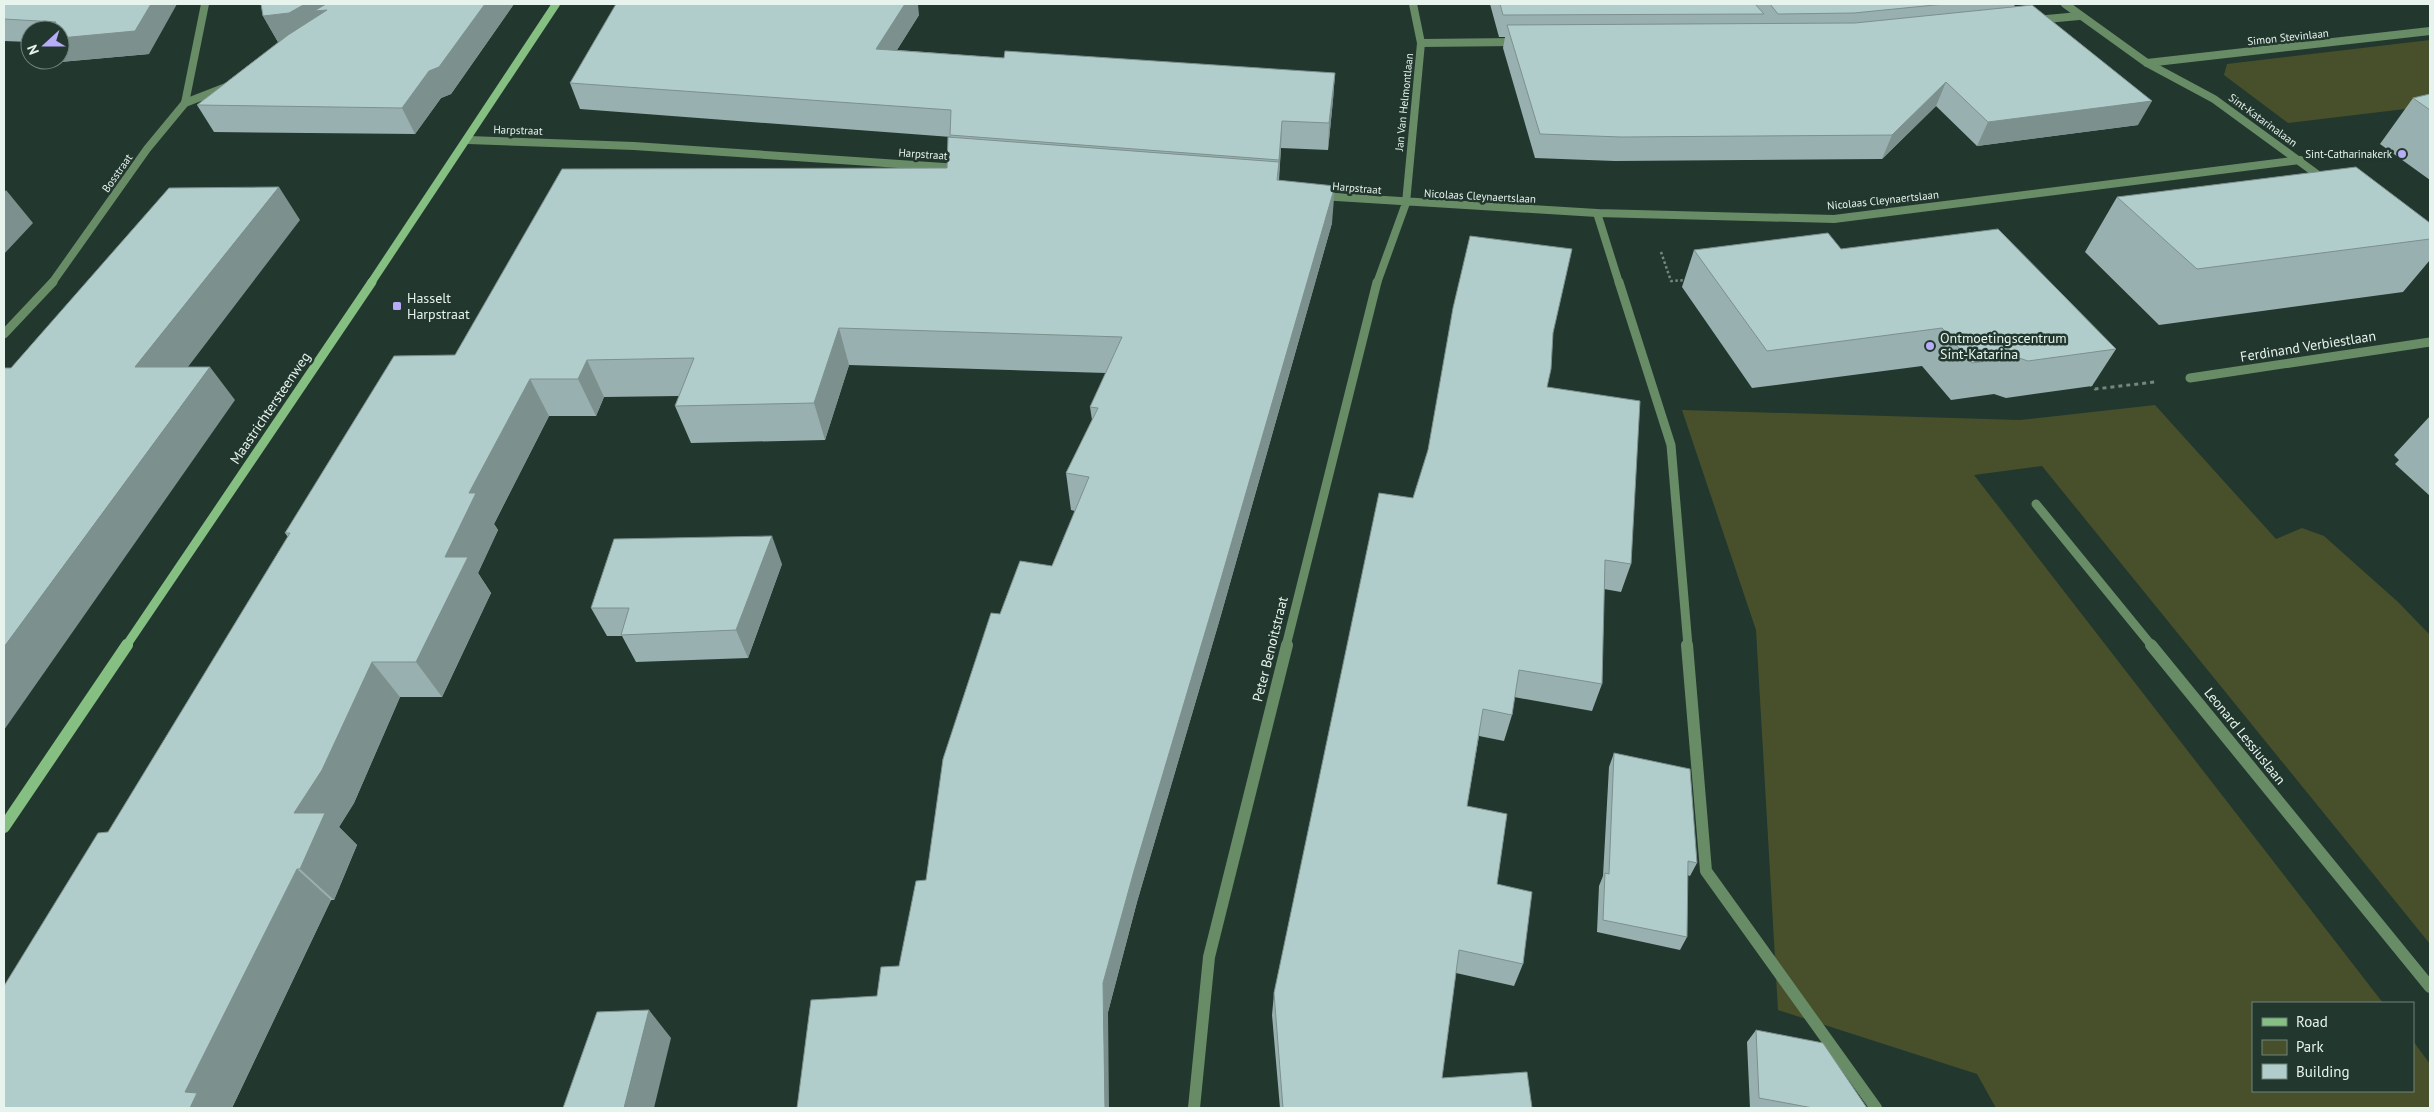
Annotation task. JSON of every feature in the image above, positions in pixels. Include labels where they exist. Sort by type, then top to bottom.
[{"type":"main road","name":"Maastrichtersteenweg","points":[[4,827],[468,140],[556,4]]},
{"type":"street","name":"Bosstraat","points":[[4,334],[59,275],[147,149],[185,103],[205,4]]},
{"type":"street","name":"Jan Van Helmontlaan","points":[[1406,203],[1421,43],[1413,4]]},
{"type":"street","name":"Sint-Katarinalaan","points":[[2064,4],[2147,63],[2214,99],[2300,160],[2330,184]]},
{"type":"street","points":[[2030,21],[2079,16]]},
{"type":"street","name":"Simon Stevinlaan","points":[[2147,63],[2430,31]]},
{"type":"street","points":[[1421,43],[1528,42]]},
{"type":"street","points":[[185,103],[236,84]]},
{"type":"street","name":"Harpstraat","points":[[468,140],[634,146],[970,169]]},
{"type":"street","name":"Nicolaas Cleynaertslaan","points":[[1406,203],[1597,213],[1834,219],[2300,160]]},
{"type":"street","name":"Harpstraat","points":[[1307,195],[1406,203]]},
{"type":"street","name":"Peter Benoitstraat","points":[[1194,1108],[1209,957],[1379,272],[1406,203]]},
{"type":"street","points":[[1597,213],[1671,445],[1706,871],[1876,1108]]},
{"type":"street","name":"Ferdinand Verbiestlaan","points":[[2190,378],[2430,342]]},
{"type":"street","name":"Leonard Lessiuslaan","points":[[2036,504],[2430,987]]},
{"type":"path","points":[[1604,238],[1656,239],[1671,281],[1690,279]]},
{"type":"path","points":[[2089,382],[2096,390],[2190,378]]},
{"type":"green space","points":[[2430,40],[2430,106],[2288,123],[2224,75],[2227,64]]},
{"type":"green space","points":[[2155,405],[2276,539],[2302,528],[2324,536],[2398,602],[2430,635],[2430,944],[2042,466],[1974,475],[2382,1002],[2252,1002],[2252,1092],[2414,1092],[2414,1042],[2430,1064],[2430,1108],[1996,1108],[1977,1074],[1778,1010],[1756,630],[1682,410],[2020,420]]},
{"type":"building","points":[[4,4],[151,4],[135,31],[70,37],[70,20],[4,19]]},
{"type":"building","points":[[261,4],[305,4],[289,13],[263,16]]},
{"type":"building","points":[[326,4],[485,4],[439,67],[429,71],[402,108],[197,105],[288,35],[327,10],[314,11]]},
{"type":"building","points":[[616,4],[905,4],[876,49],[1004,58],[1005,51],[1335,73],[1329,123],[1282,121],[1279,160],[950,135],[951,110],[570,83]]},
{"type":"building","points":[[1500,4],[1755,4],[1764,14],[1503,15]]},
{"type":"building","points":[[1770,4],[1945,4],[1854,13],[1778,14]]},
{"type":"building","points":[[2032,5],[2152,101],[1988,122],[1946,82],[1892,135],[1621,137],[1540,134],[1507,25],[1855,23]]},
{"type":"building","points":[[2430,94],[2430,110],[2413,98]]},
{"type":"building","points":[[948,137],[1279,162],[1277,180],[1335,186],[1134,871],[1103,983],[1105,1108],[797,1108],[811,1000],[877,996],[881,967],[899,966],[916,881],[926,880],[943,759],[991,613],[1000,614],[1020,561],[1052,566],[1089,477],[1066,473],[1098,408],[1090,407],[1122,337],[839,328],[814,403],[675,406],[694,358],[587,360],[578,379],[530,379],[469,493],[476,493],[445,557],[468,557],[416,662],[372,662],[322,770],[294,813],[325,813],[300,869],[297,869],[185,1092],[197,1093],[190,1108],[4,1108],[4,986],[98,833],[108,832],[290,533],[285,533],[394,356],[455,355],[562,169],[947,168]]},
{"type":"building","points":[[2356,167],[2430,223],[2430,239],[2197,269],[2117,197]]},
{"type":"building","points":[[279,187],[135,367],[210,367],[4,647],[4,368],[11,368],[169,188]]},
{"type":"building","points":[[1998,229],[2116,349],[2028,361],[2016,357],[1972,363],[1942,328],[1767,351],[1694,250],[1828,233],[1841,249]]},
{"type":"building","points":[[1470,236],[1572,249],[1553,333],[1551,369],[1547,387],[1640,401],[1631,564],[1605,560],[1602,684],[1519,670],[1512,715],[1483,709],[1467,806],[1507,814],[1497,884],[1532,892],[1523,964],[1459,950],[1442,1078],[1527,1072],[1532,1108],[1283,1108],[1274,993],[1379,493],[1413,498],[1428,450],[1453,308]]},
{"type":"building","points":[[772,536],[736,630],[621,635],[629,608],[591,608],[614,539]]},
{"type":"building","points":[[1614,753],[1690,769],[1697,863],[1688,861],[1687,937],[1603,920],[1605,873],[1609,874]]},
{"type":"building","points":[[649,1010],[624,1108],[563,1108],[597,1012]]},
{"type":"building","points":[[1756,1030],[1823,1043],[1867,1108],[1813,1108],[1759,1098]]},
{"type":"place","name":"Sint-Catharinakerk","points":[[2402,154]]},
{"type":"place","name":"Hasselt Harpstraat","points":[[397,306]]},
{"type":"place","name":"Ontmoetingscentrum Sint-Katarina","points":[[1930,346]]}]
